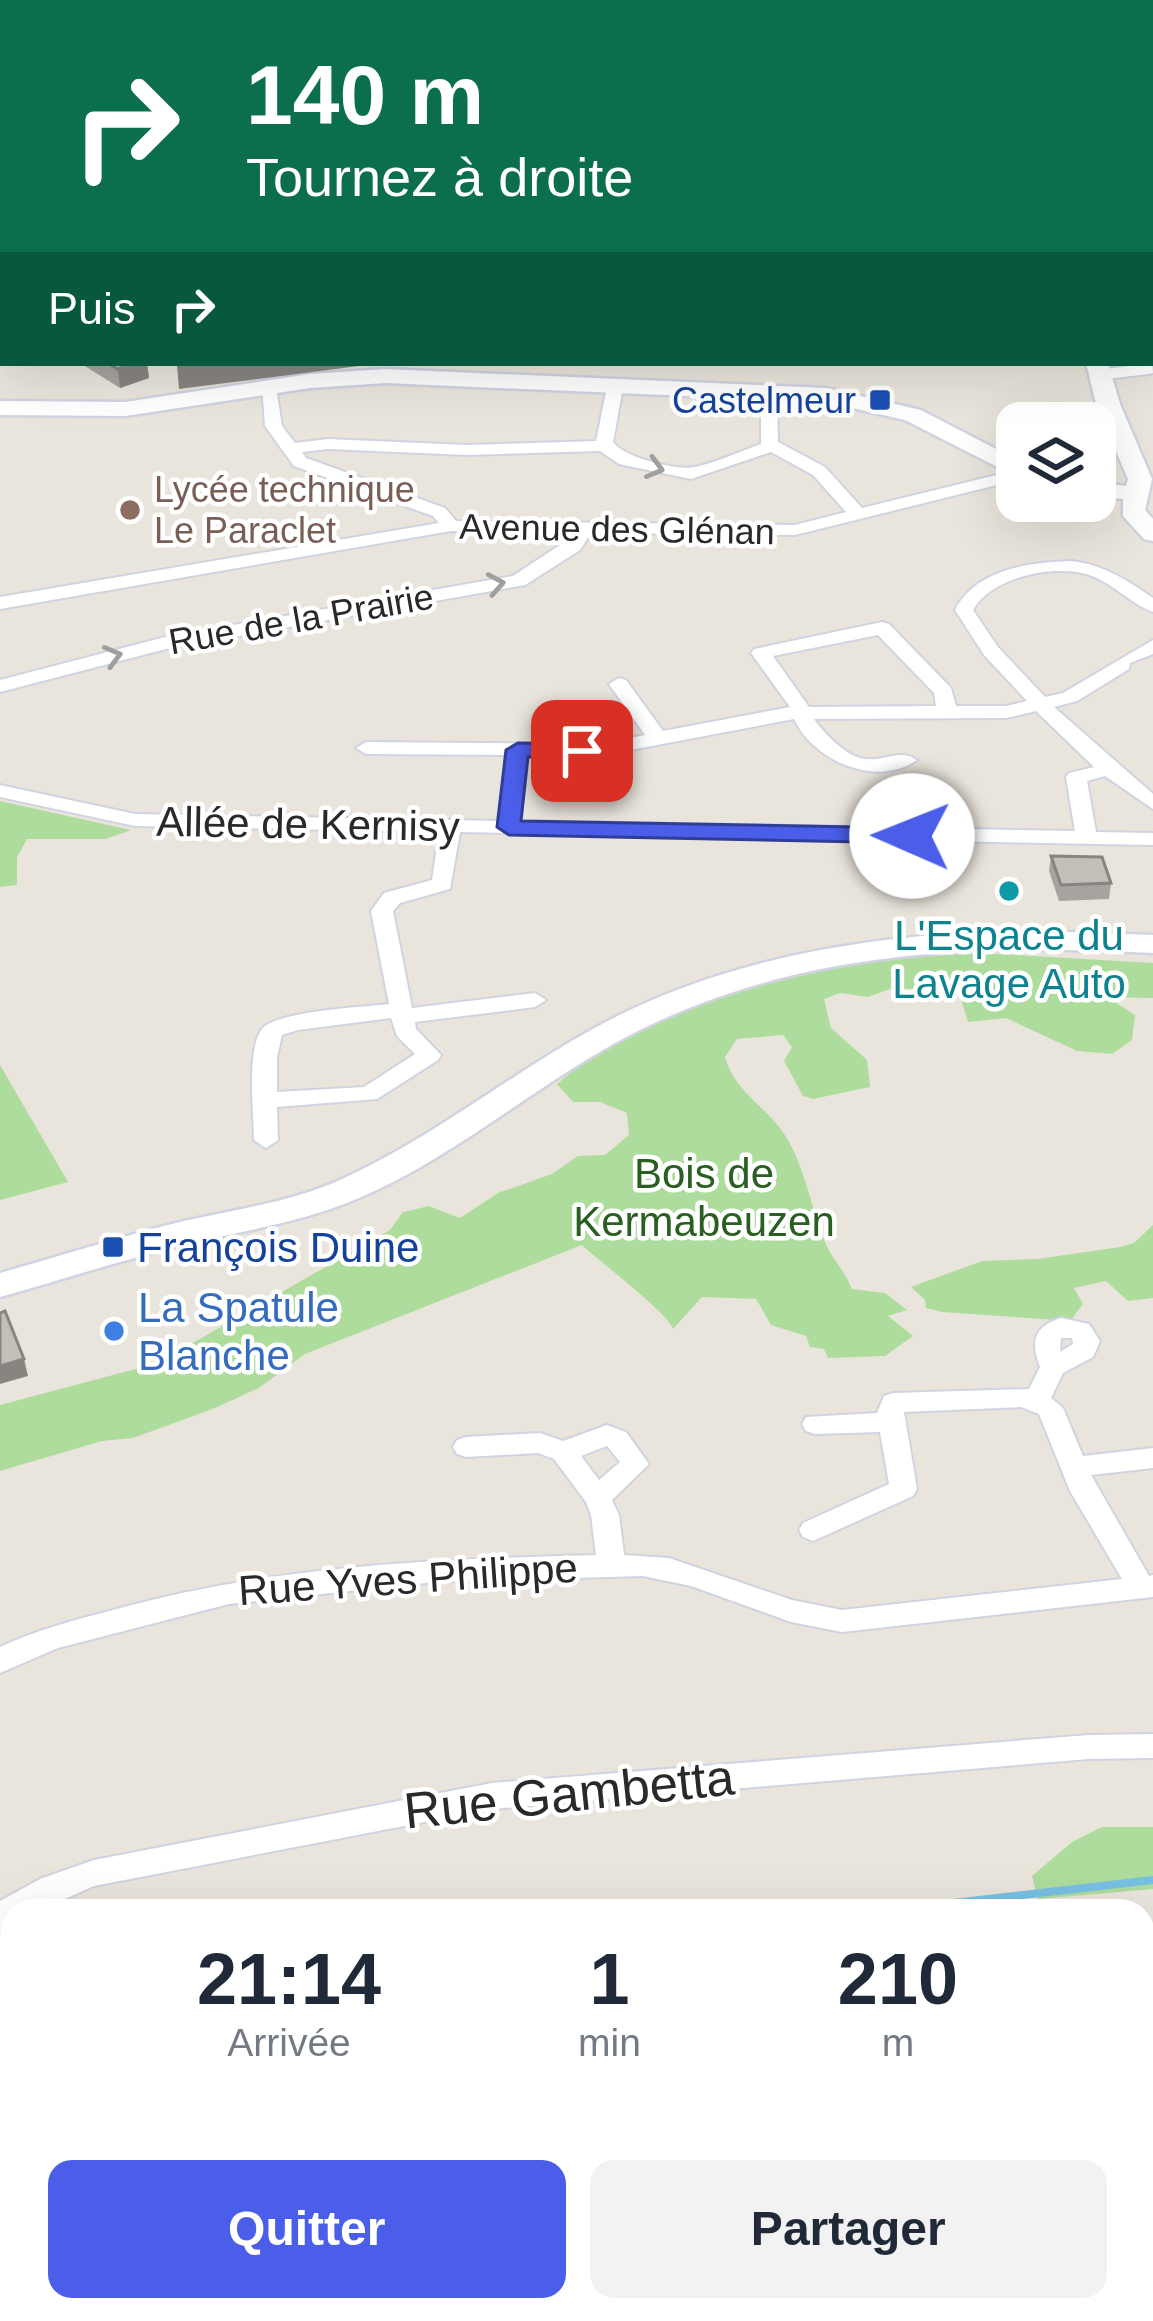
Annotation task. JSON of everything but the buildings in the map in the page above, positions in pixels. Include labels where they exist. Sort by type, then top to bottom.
[{"type":"street","points":[[1134,508],[1097,369],[1140,373],[1147,366]]},
{"type":"street","points":[[0,408],[97,411],[370,370],[836,397],[904,413],[996,461]]},
{"type":"street","points":[[605,446],[615,386]]},
{"type":"street","points":[[268,388],[272,419],[287,449],[310,468],[439,512],[451,526]]},
{"type":"street","points":[[769,393],[766,438],[772,446],[819,470],[858,515]]},
{"type":"street","points":[[287,449],[328,444],[450,450],[605,446],[636,464],[691,474],[772,446]]},
{"type":"street","name":"Avenue des Glénan","points":[[0,603],[451,526],[795,530],[996,478]]},
{"type":"street","name":"Rue de la Prairie","points":[[0,686],[165,643],[518,580],[574,546],[583,526]]},
{"type":"street","points":[[1153,606],[1097,572],[1074,566],[1012,575],[972,593],[964,607],[967,623],[1044,705],[1145,800],[1153,816]]},
{"type":"street","points":[[907,760],[850,763],[814,734],[761,653],[878,628],[889,632],[940,688],[947,712]]},
{"type":"street","points":[[365,748],[599,750],[802,712],[999,713],[1070,697],[1153,646]]},
{"type":"street","points":[[619,684],[658,739]]},
{"type":"street","points":[[509,827],[518,750]]},
{"type":"street","points":[[1086,837],[1076,777],[1098,772]]},
{"type":"street","name":"Allée de Kernisy","points":[[0,791],[135,820],[1153,839]]},
{"type":"street","points":[[266,1100],[369,1094],[430,1054],[409,1037],[401,1013],[383,905],[442,884],[450,826]]},
{"type":"street","name":"Allée de Kernisy","points":[[1122,835],[1153,827]]},
{"type":"street","points":[[0,1298],[327,1198],[394,1168],[605,1035],[696,993],[839,951],[957,942],[1138,943],[1153,931]]},
{"type":"street","points":[[957,942],[1153,956]]},
{"type":"street","points":[[266,1140],[265,1057],[272,1031],[295,1023],[535,1000]]},
{"type":"street","points":[[0,1285],[187,1232],[251,1221]]},
{"type":"street","points":[[1037,1400],[1053,1367]]},
{"type":"street","points":[[813,1530],[903,1489],[891,1405],[1037,1400],[1054,1412],[1072,1467],[1147,1587]]},
{"type":"street","points":[[815,1424],[892,1422]]},
{"type":"street","name":"Rue Yves Philippe","points":[[563,1452],[607,1435],[636,1464],[597,1497]]},
{"type":"street","name":"Rue Yves Philippe","points":[[466,1447],[540,1443],[563,1452],[605,1515],[611,1566]]},
{"type":"street","points":[[1072,1467],[1153,1458]]},
{"type":"street","name":"Rue Yves Philippe","points":[[0,1661],[106,1622],[249,1586],[664,1567],[792,1613],[842,1621],[1147,1587]]},
{"type":"street","name":"Rue Gambetta","points":[[32,1899],[94,1873],[474,1798],[1089,1747],[1153,1746]]},
{"type":"green space","points":[[0,801],[131,830],[106,839],[27,839],[17,857],[17,885],[0,887]]},
{"type":"green space","name":"Bois de Kermabeuzen","points":[[980,953],[1153,963],[1153,998],[1107,997],[1135,1015],[1132,1040],[1112,1054],[1077,1051],[1006,1018],[968,1022],[959,993],[952,991],[893,988],[868,997],[840,993],[824,999],[831,1028],[867,1060],[870,1087],[813,1099],[803,1096],[784,1061],[792,1047],[783,1035],[737,1039],[725,1057],[736,1080],[779,1126],[793,1149],[825,1242],[852,1289],[885,1293],[907,1310],[888,1316],[913,1336],[885,1356],[828,1358],[824,1349],[810,1347],[806,1336],[771,1325],[756,1299],[702,1297],[673,1329],[647,1300],[582,1245],[305,1354],[259,1388],[215,1408],[133,1438],[102,1441],[0,1471],[0,1405],[158,1363],[390,1230],[403,1212],[429,1206],[460,1218],[498,1193],[552,1174],[578,1156],[605,1155],[629,1135],[627,1113],[600,1102],[573,1102],[557,1084],[586,1061],[652,1023],[723,993],[833,962],[888,955]]},
{"type":"green space","points":[[0,1065],[68,1182],[0,1200]]},
{"type":"green space","name":"Bois de Kermabeuzen","points":[[1153,1225],[1153,1298],[1128,1301],[1106,1281],[1074,1288],[1083,1304],[1070,1321],[942,1312],[926,1308],[925,1300],[911,1287],[982,1261],[1120,1247],[1134,1243]]},
{"type":"green space","points":[[1102,1827],[1153,1827],[1153,1889],[1038,1899],[1032,1876],[1072,1842]]},
{"type":"waterway","points":[[988,1899],[1153,1880]]},
{"type":"place","name":"Castelmeur","points":[[880,400]]},
{"type":"place","name":"Lycée technique Le Paraclet","points":[[130,510]]},
{"type":"place","name":"L'Espace du Lavage Auto","points":[[1009,891]]},
{"type":"place","name":"François Duine","points":[[113,1247]]},
{"type":"place","name":"La Spatule Blanche","points":[[114,1331]]},
{"type":"route","points":[[582,751],[518,750],[509,827],[912,836]]}]
